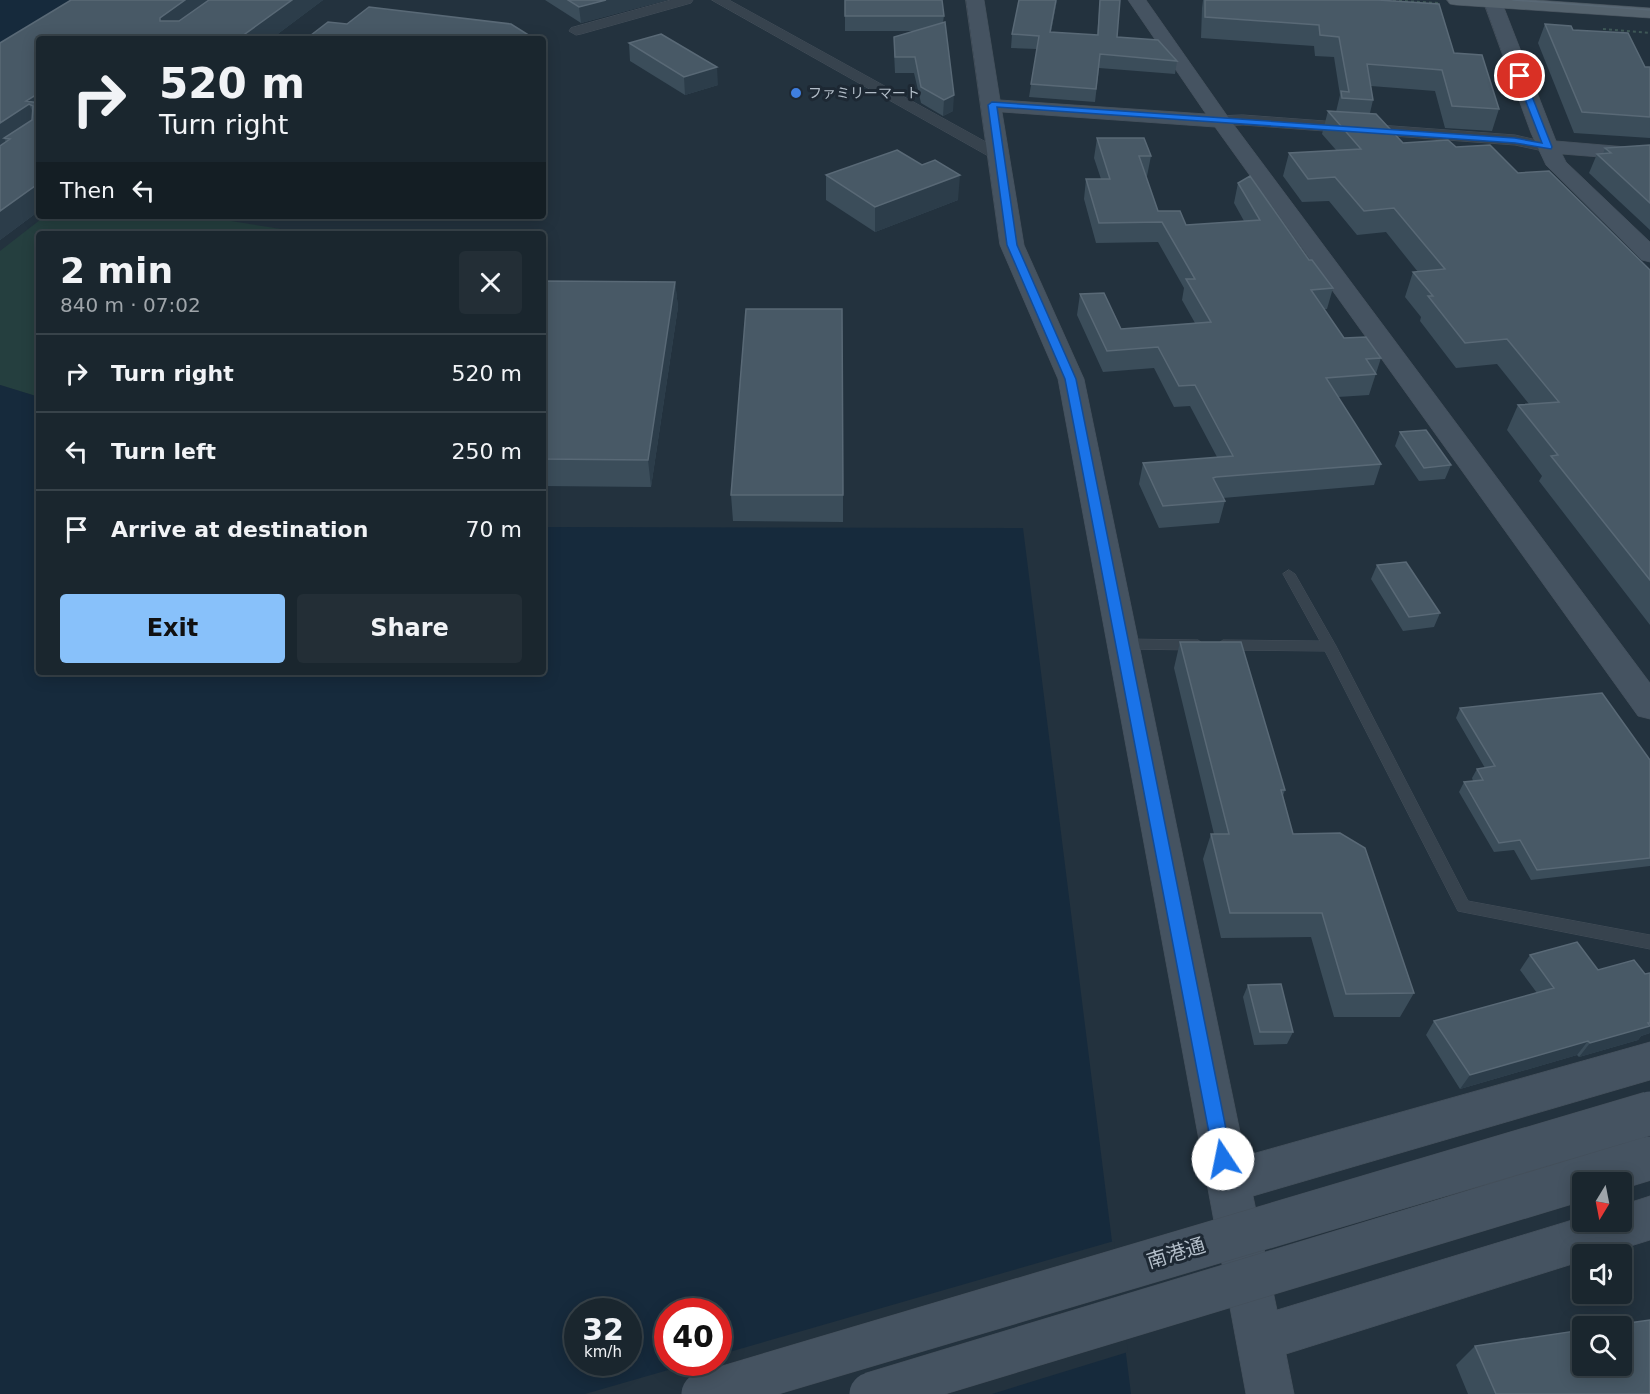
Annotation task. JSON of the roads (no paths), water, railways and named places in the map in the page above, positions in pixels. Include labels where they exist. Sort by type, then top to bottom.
[{"type":"main road","points":[[1596,0],[1650,3]]},
{"type":"main road","points":[[1451,2],[1492,1],[1650,13]]},
{"type":"street","points":[[576,31],[686,0]]},
{"type":"street","points":[[719,0],[998,155]]},
{"type":"street","points":[[975,0],[1012,245],[1071,379],[1270,1394]]},
{"type":"street","points":[[1137,0],[1221,121],[1650,707]]},
{"type":"street","points":[[1492,1],[1557,165],[1650,255]]},
{"type":"street","points":[[992,105],[1515,140],[1548,147],[1650,155]]},
{"type":"street","points":[[1228,1182],[1650,1061]]},
{"type":"street","name":"南港通","points":[[703,1394],[1650,1113]]},
{"type":"street","points":[[871,1394],[1650,1158]]},
{"type":"street","points":[[1260,1339],[1650,1218]]},
{"type":"lane","points":[[1289,574],[1329,646],[1463,906],[1650,942]]},
{"type":"lane","points":[[1122,644],[1329,646]]},
{"type":"water","points":[[0,0],[101,0],[43,36],[36,36],[36,41],[0,63]]},
{"type":"water","points":[[0,385],[36,396],[36,675],[546,675],[546,527],[1023,528],[1131,1394],[0,1394]]},
{"type":"tram line","points":[[1513,0],[1650,10]]},
{"type":"place","name":"ファミリーマート","points":[[796,93]]}]
